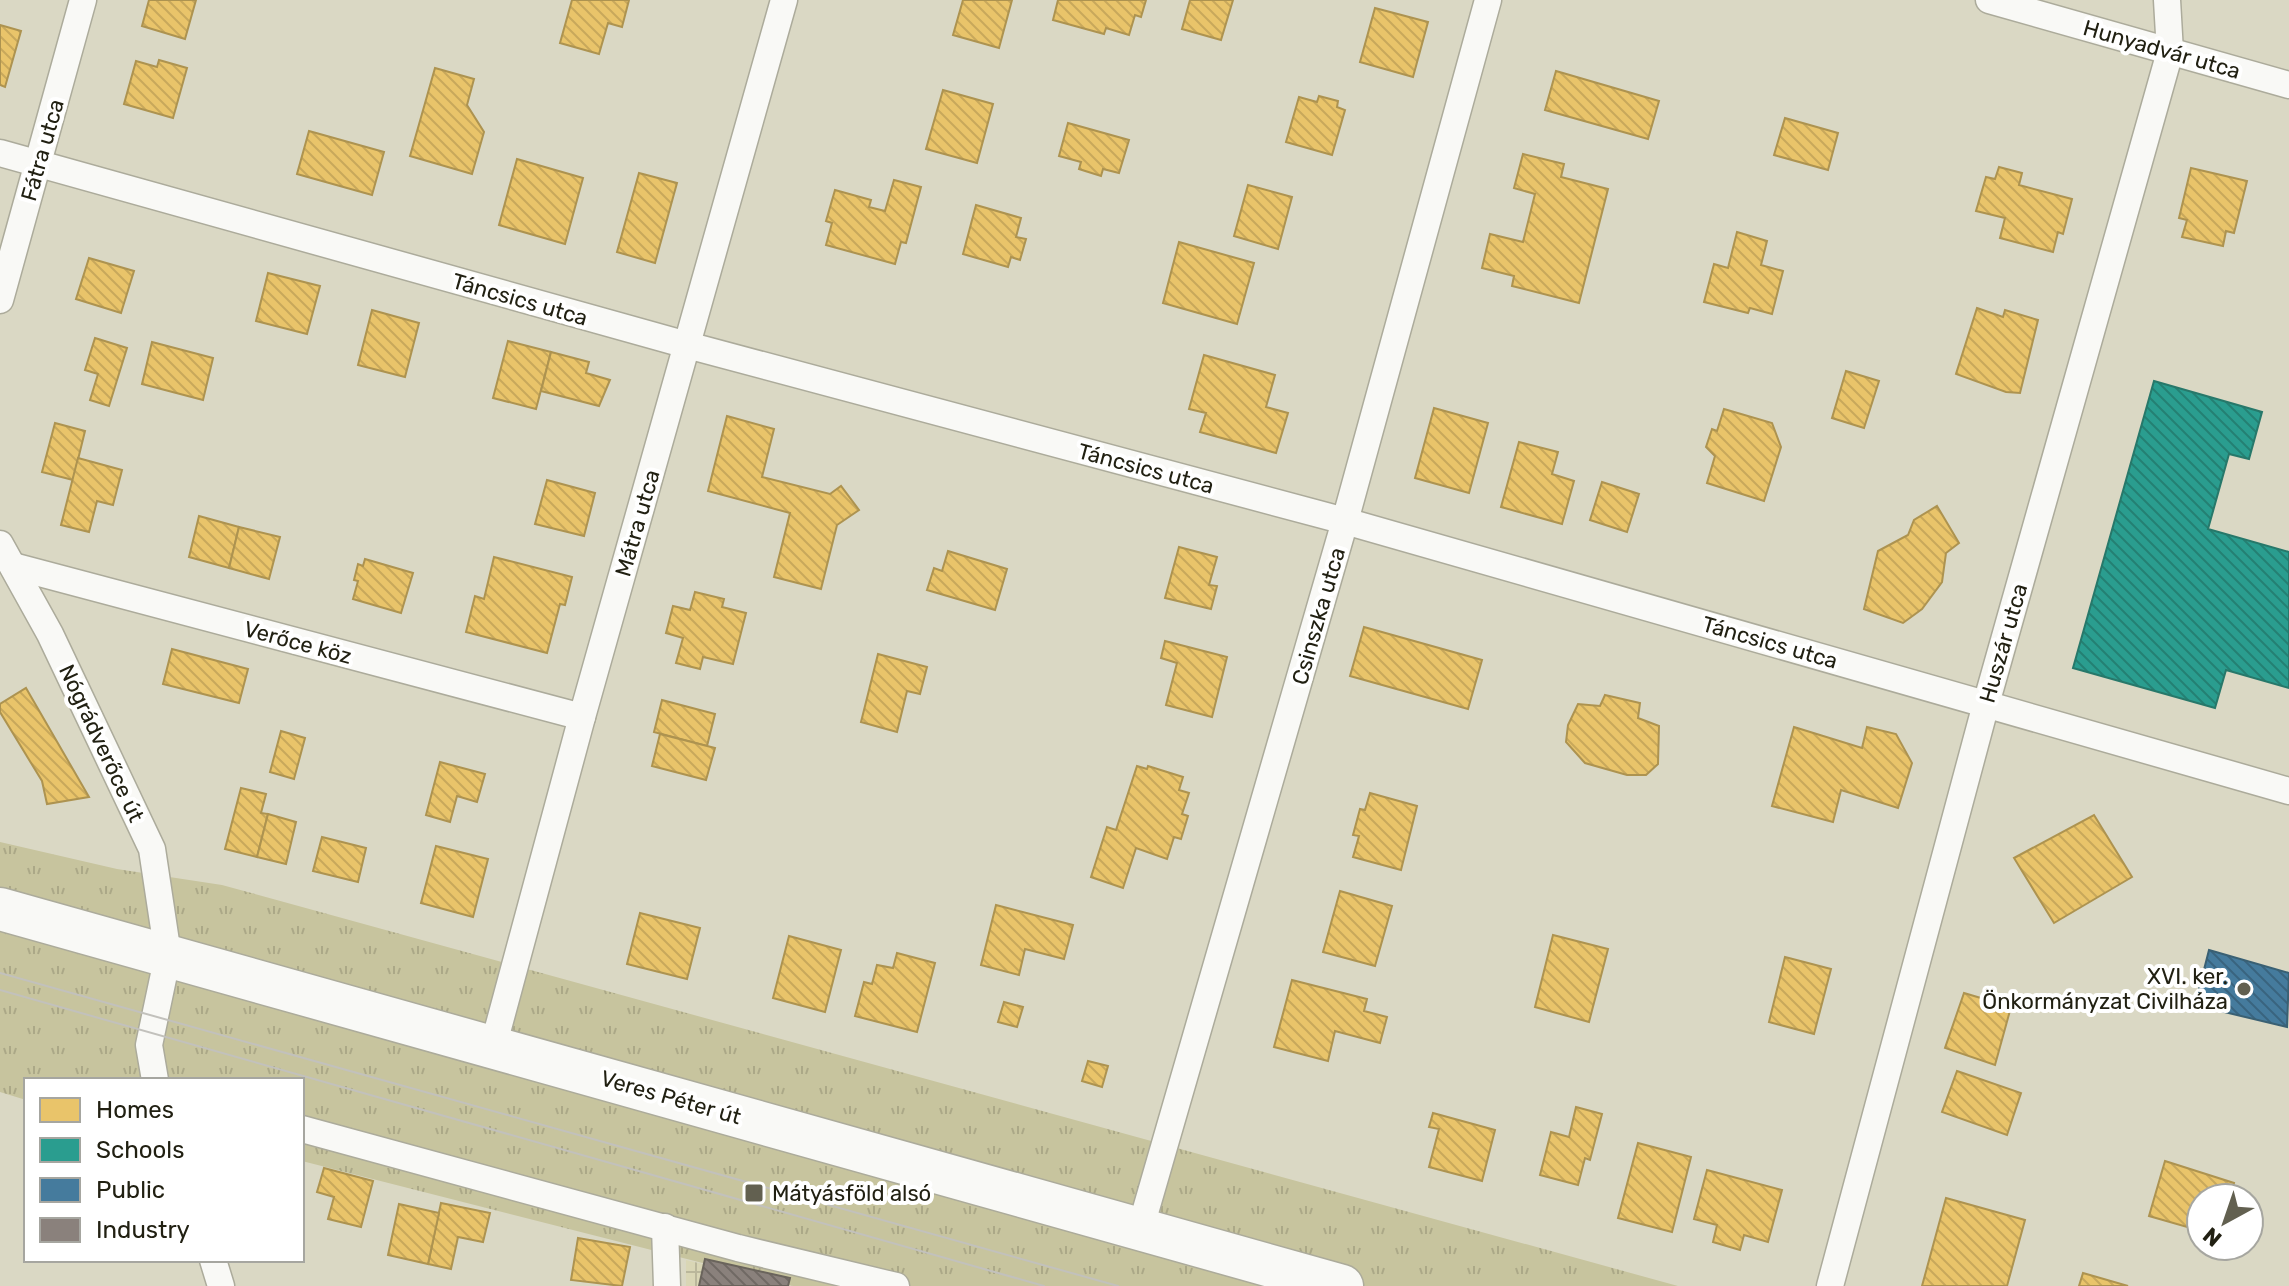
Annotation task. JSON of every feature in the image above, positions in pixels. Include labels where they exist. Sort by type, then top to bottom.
[{"type":"main road","name":"Veres Péter út","points":[[0,909],[1342,1286]]},
{"type":"street","name":"Fátra utca","points":[[0,300],[83,0]]},
{"type":"street","name":"Mátra utca","points":[[493,1047],[582,717],[784,0]]},
{"type":"street","name":"Csinszka utca","points":[[1140,1230],[1345,521],[1488,0]]},
{"type":"street","name":"Hunyadvár utca","points":[[1989,0],[2289,85]]},
{"type":"street","name":"Huszár utca","points":[[1830,1286],[1986,704],[2170,52],[2167,0]]},
{"type":"street","name":"Táncsics utca","points":[[0,153],[687,345],[1345,521],[2289,791]]},
{"type":"street","name":"Verőce köz","points":[[6,555],[582,717]]},
{"type":"street","name":"Nógrádverőce út","points":[[6,555],[50,634],[152,849],[168,955]]},
{"type":"street","points":[[155,1078],[149,1045],[168,955]]},
{"type":"street","points":[[304,1130],[896,1286]]},
{"type":"street","points":[[665,1227],[667,1286]]},
{"type":"street","points":[[214,1262],[221,1286]]},
{"type":"shaded area","points":[[686,1260],[793,1286],[686,1286]]},
{"type":"green space","points":[[0,842],[117,869],[222,885],[1678,1286],[793,1286],[304,1162],[304,1078],[24,1078],[24,1099],[0,1092]]},
{"type":"building: Homes","points":[[149,0],[196,0],[185,39],[142,26]]},
{"type":"building: Homes","points":[[572,0],[629,0],[622,27],[608,23],[599,54],[560,43]]},
{"type":"building: Homes","points":[[963,0],[1012,0],[999,48],[953,35]]},
{"type":"building: Homes","points":[[1058,0],[1146,0],[1141,17],[1135,15],[1129,35],[1106,28],[1104,34],[1053,20]]},
{"type":"building: Homes","points":[[1190,0],[1233,0],[1221,40],[1182,29]]},
{"type":"building: Homes","points":[[1375,8],[1428,22],[1413,77],[1360,62]]},
{"type":"building: Homes","points":[[0,25],[21,31],[5,87],[0,85]]},
{"type":"building: Homes","points":[[159,60],[187,68],[173,118],[124,104],[136,61],[157,67]]},
{"type":"building: Homes","points":[[435,68],[474,79],[467,105],[484,132],[472,174],[410,156]]},
{"type":"building: Homes","points":[[1556,71],[1659,101],[1648,139],[1545,110]]},
{"type":"building: Homes","points":[[943,90],[993,104],[977,163],[926,149]]},
{"type":"building: Homes","points":[[1319,96],[1338,101],[1337,107],[1345,110],[1332,155],[1286,142],[1299,97],[1317,102]]},
{"type":"building: Homes","points":[[1785,118],[1838,133],[1828,170],[1774,155]]},
{"type":"building: Homes","points":[[1068,123],[1129,140],[1119,173],[1103,169],[1101,176],[1079,169],[1081,162],[1059,156]]},
{"type":"building: Homes","points":[[309,131],[384,152],[372,195],[297,174]]},
{"type":"building: Homes","points":[[1523,154],[1564,164],[1561,177],[1608,189],[1579,303],[1512,286],[1514,276],[1482,268],[1490,234],[1523,242],[1535,194],[1514,188]]},
{"type":"building: Homes","points":[[517,159],[583,178],[565,244],[499,225]]},
{"type":"building: Homes","points":[[1999,167],[2022,173],[2019,185],[2072,199],[2063,234],[2058,232],[2053,252],[2000,238],[2005,218],[1976,211],[1986,177],[1995,179]]},
{"type":"building: Homes","points":[[2191,168],[2247,181],[2234,233],[2226,231],[2223,246],[2182,237],[2187,220],[2179,218]]},
{"type":"building: Homes","points":[[639,173],[677,183],[655,263],[617,252]]},
{"type":"building: Homes","points":[[894,180],[921,187],[906,243],[901,242],[895,264],[826,245],[832,223],[826,221],[835,190],[871,200],[869,207],[885,211]]},
{"type":"building: Homes","points":[[1248,185],[1292,197],[1278,249],[1234,236]]},
{"type":"building: Homes","points":[[976,205],[1021,218],[1016,237],[1026,239],[1020,260],[1011,257],[1008,267],[963,254]]},
{"type":"building: Homes","points":[[1737,232],[1767,241],[1761,265],[1783,271],[1772,314],[1750,308],[1748,313],[1704,302],[1714,264],[1728,268]]},
{"type":"building: Homes","points":[[1179,242],[1254,263],[1237,324],[1163,303]]},
{"type":"building: Homes","points":[[89,258],[134,271],[121,313],[76,299]]},
{"type":"building: Homes","points":[[268,273],[320,286],[307,334],[256,321]]},
{"type":"building: Homes","points":[[1977,308],[2003,317],[2005,310],[2038,320],[2020,393],[2006,392],[1956,374]]},
{"type":"building: Homes","points":[[372,310],[419,323],[405,377],[358,365]]},
{"type":"building: Homes","points":[[95,338],[127,348],[109,406],[90,400],[98,374],[85,370]]},
{"type":"building: Homes","points":[[508,341],[551,352],[536,409],[493,398]]},
{"type":"building: Homes","points":[[152,342],[213,358],[203,400],[142,384]]},
{"type":"building: Homes","points":[[551,352],[589,362],[586,373],[610,380],[599,406],[541,391]]},
{"type":"building: Homes","points":[[1204,355],[1275,375],[1266,407],[1288,413],[1276,453],[1200,432],[1206,413],[1189,409]]},
{"type":"building: Homes","points":[[1846,371],[1879,381],[1864,428],[1832,418]]},
{"type":"building: Homes","points":[[1434,408],[1488,423],[1469,493],[1415,478]]},
{"type":"building: Homes","points":[[1724,409],[1772,423],[1781,447],[1764,501],[1707,483],[1715,456],[1706,447],[1712,429],[1717,431]]},
{"type":"building: Homes","points":[[727,416],[774,429],[762,477],[830,494],[841,486],[859,510],[837,525],[821,589],[774,577],[790,513],[708,491]]},
{"type":"building: Homes","points":[[55,423],[85,431],[73,480],[42,472]]},
{"type":"building: Homes","points":[[1519,442],[1558,452],[1552,474],[1574,481],[1562,524],[1501,507]]},
{"type":"building: Homes","points":[[78,458],[122,470],[113,505],[97,501],[89,532],[61,525]]},
{"type":"building: Homes","points":[[547,480],[595,493],[584,536],[535,524]]},
{"type":"building: Homes","points":[[1602,482],[1639,494],[1627,532],[1590,520]]},
{"type":"building: Homes","points":[[1937,506],[1959,543],[1946,553],[1942,582],[1922,609],[1903,623],[1864,609],[1878,551],[1908,535],[1914,520]]},
{"type":"building: Homes","points":[[199,516],[239,527],[229,568],[189,557]]},
{"type":"building: Homes","points":[[239,527],[280,537],[269,579],[229,568]]},
{"type":"building: Homes","points":[[1179,547],[1217,557],[1209,585],[1217,586],[1211,609],[1165,598]]},
{"type":"building: Homes","points":[[948,551],[1007,569],[995,610],[927,590],[934,568],[942,571]]},
{"type":"building: Homes","points":[[494,557],[572,577],[565,605],[560,604],[547,653],[466,632],[475,596],[484,599]]},
{"type":"building: Homes","points":[[365,559],[413,573],[401,613],[353,599],[358,581],[354,580],[358,564],[363,566]]},
{"type":"building: Homes","points":[[695,592],[724,599],[722,607],[746,613],[733,664],[703,657],[700,669],[676,663],[683,638],[666,633],[673,606],[690,610]]},
{"type":"building: Homes","points":[[1364,627],[1482,660],[1468,709],[1350,676]]},
{"type":"building: Homes","points":[[1165,641],[1227,657],[1212,717],[1166,705],[1177,663],[1161,658]]},
{"type":"building: Homes","points":[[172,649],[248,669],[239,703],[163,684]]},
{"type":"building: Homes","points":[[878,654],[927,667],[920,694],[907,691],[897,732],[861,722]]},
{"type":"building: Homes","points":[[26,688],[89,797],[47,804],[42,781],[0,712],[0,704]]},
{"type":"building: Homes","points":[[1605,695],[1640,703],[1638,718],[1659,726],[1658,764],[1646,775],[1627,775],[1585,763],[1566,742],[1568,725],[1578,704],[1600,706]]},
{"type":"building: Homes","points":[[662,700],[715,714],[707,746],[654,732]]},
{"type":"building: Homes","points":[[1794,727],[1862,748],[1867,727],[1896,734],[1912,763],[1898,808],[1841,790],[1833,822],[1772,806]]},
{"type":"building: Homes","points":[[281,731],[305,738],[294,779],[270,772]]},
{"type":"building: Homes","points":[[660,734],[715,748],[706,780],[652,766]]},
{"type":"building: Homes","points":[[440,762],[485,774],[477,802],[457,796],[450,822],[426,815]]},
{"type":"building: Homes","points":[[1137,766],[1147,769],[1148,766],[1183,777],[1179,790],[1189,793],[1182,814],[1188,816],[1181,839],[1174,837],[1167,859],[1136,848],[1123,888],[1091,877],[1107,827],[1116,830]]},
{"type":"building: Homes","points":[[241,788],[266,794],[261,813],[268,814],[257,857],[225,849]]},
{"type":"building: Homes","points":[[1370,793],[1417,806],[1401,870],[1353,857],[1359,836],[1353,835],[1360,809],[1365,810]]},
{"type":"building: Homes","points":[[268,814],[296,822],[286,864],[257,857]]},
{"type":"building: Homes","points":[[2094,815],[2132,877],[2054,923],[2014,858]]},
{"type":"building: Homes","points":[[322,837],[366,848],[358,882],[313,871]]},
{"type":"building: Homes","points":[[436,846],[488,859],[473,917],[421,903]]},
{"type":"building: Homes","points":[[1340,891],[1392,906],[1375,966],[1323,952]]},
{"type":"building: Homes","points":[[996,905],[1073,925],[1064,959],[1025,949],[1019,975],[981,965]]},
{"type":"building: Homes","points":[[640,913],[700,928],[687,979],[627,964]]},
{"type":"building: Homes","points":[[1553,935],[1608,949],[1589,1022],[1535,1007]]},
{"type":"building: Homes","points":[[789,936],[841,950],[825,1012],[773,998]]},
{"type":"building: Homes","points":[[897,953],[935,963],[917,1032],[855,1016],[864,982],[872,984],[877,965],[893,968]]},
{"type":"building: Homes","points":[[1785,957],[1831,969],[1814,1034],[1769,1022]]},
{"type":"building: Homes","points":[[1292,980],[1367,999],[1364,1011],[1387,1017],[1380,1043],[1335,1031],[1328,1061],[1274,1047]]},
{"type":"building: Homes","points":[[1964,993],[2011,1007],[1995,1065],[1945,1048]]},
{"type":"building: Homes","points":[[1004,1002],[1023,1007],[1017,1027],[998,1022]]},
{"type":"building: Homes","points":[[1088,1061],[1108,1066],[1102,1087],[1082,1081]]},
{"type":"building: Homes","points":[[1957,1071],[2021,1093],[2007,1135],[1942,1112]]},
{"type":"building: Homes","points":[[1576,1107],[1602,1114],[1590,1160],[1585,1158],[1578,1185],[1540,1175],[1551,1132],[1569,1137]]},
{"type":"building: Homes","points":[[1433,1113],[1495,1130],[1482,1181],[1429,1167],[1439,1129],[1429,1127]]},
{"type":"building: Homes","points":[[1638,1143],[1691,1157],[1672,1232],[1618,1218]]},
{"type":"building: Homes","points":[[2165,1161],[2231,1182],[2185,1182],[2185,1226],[2149,1216]]},
{"type":"building: Homes","points":[[324,1168],[373,1181],[361,1227],[328,1219],[334,1197],[317,1192]]},
{"type":"building: Homes","points":[[1707,1170],[1782,1190],[1768,1242],[1744,1235],[1740,1250],[1713,1242],[1717,1225],[1694,1219]]},
{"type":"building: Homes","points":[[1946,1198],[2025,1220],[2007,1286],[1922,1286]]},
{"type":"building: Homes","points":[[441,1203],[490,1213],[483,1242],[458,1237],[451,1269],[428,1264]]},
{"type":"building: Homes","points":[[399,1204],[439,1213],[428,1264],[388,1255]]},
{"type":"building: Homes","points":[[578,1238],[630,1247],[622,1286],[571,1280]]},
{"type":"building: Homes","points":[[2083,1273],[2128,1286],[2079,1286]]},
{"type":"building: Schools","points":[[2154,381],[2262,412],[2249,459],[2229,454],[2208,529],[2289,552],[2289,688],[2226,670],[2215,708],[2073,668]]},
{"type":"building: Public","name":"XVI. ker. Önkormányzat Civilháza","points":[[2209,950],[2289,973],[2287,1027],[2195,1005]]},
{"type":"building: Industry","points":[[705,1259],[790,1278],[788,1286],[699,1286]]},
{"type":"tram line","points":[[0,973],[1118,1286]]},
{"type":"tram line","points":[[0,990],[1044,1286]]},
{"type":"place","name":"XVI. ker. Önkormányzat Civilháza","points":[[2244,989]]},
{"type":"place","name":"Mátyásföld alsó","points":[[754,1193]]}]
